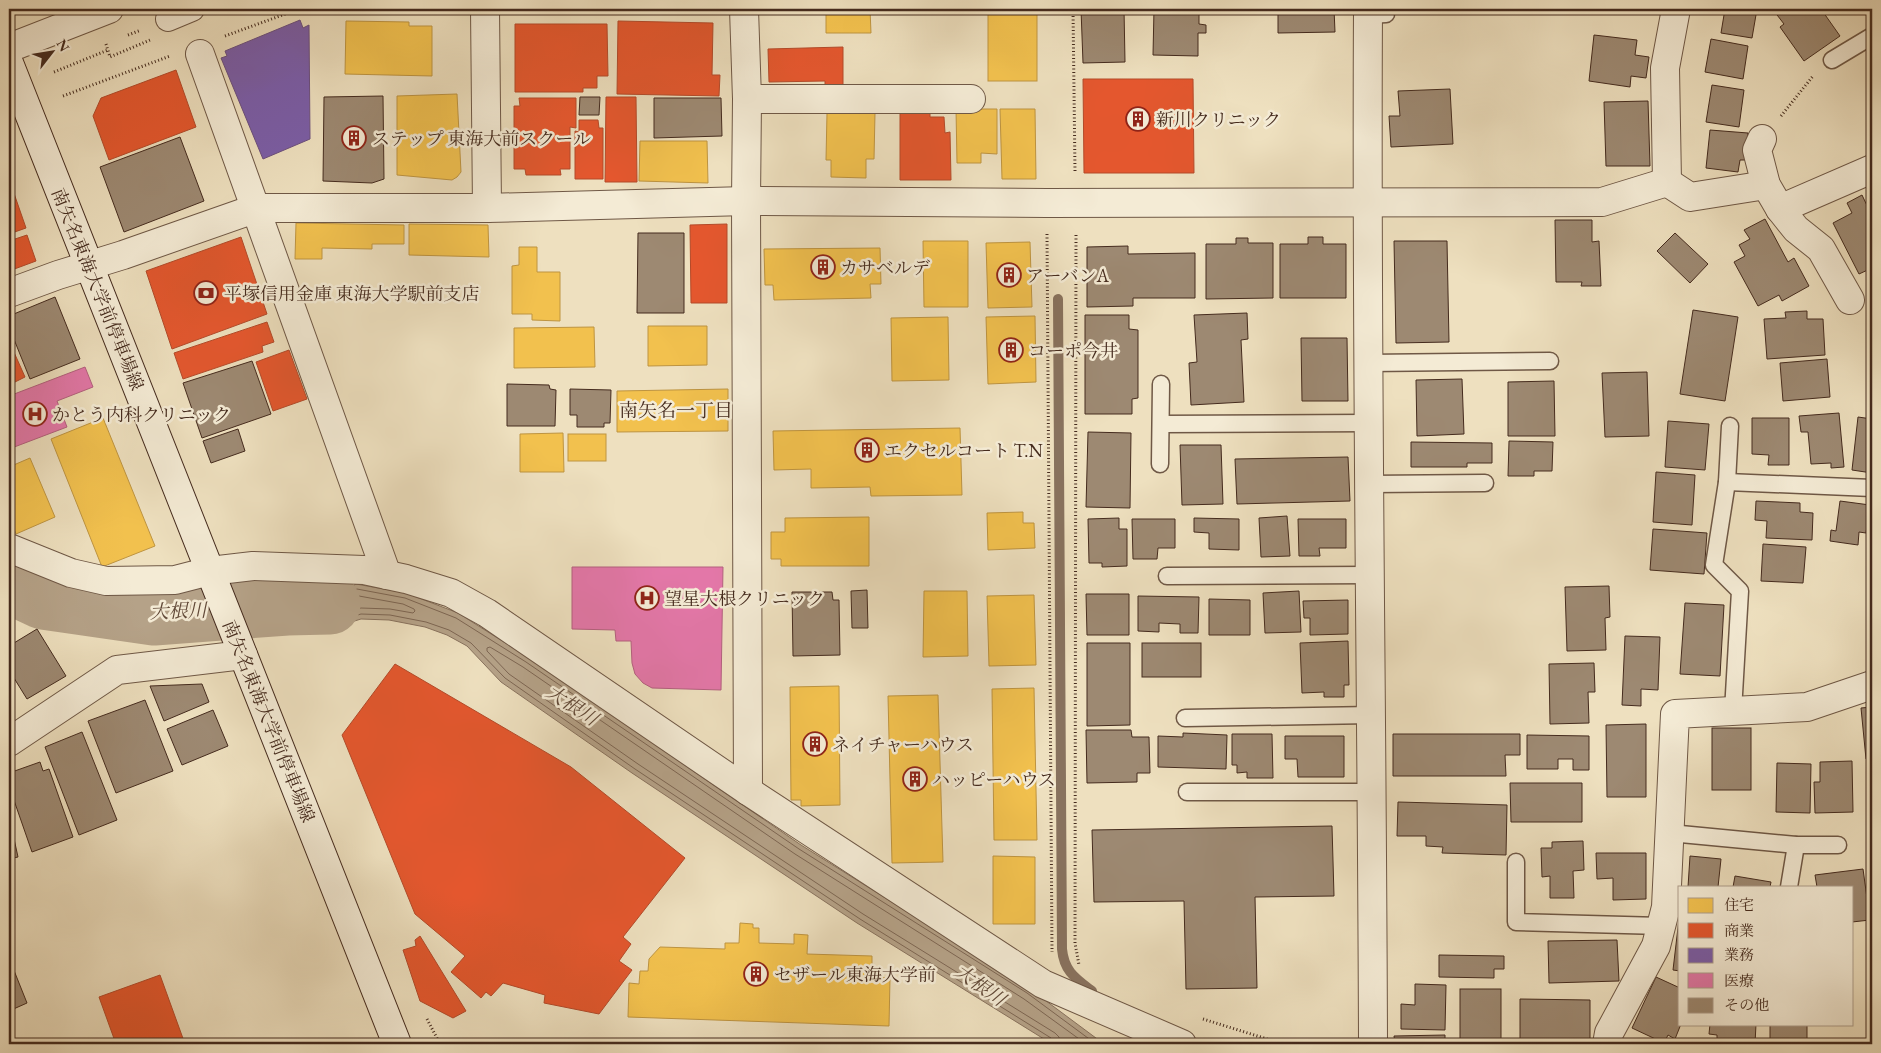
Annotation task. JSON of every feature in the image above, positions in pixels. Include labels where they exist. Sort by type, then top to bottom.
[{"type":"street","points":[[9,48],[109,9]]},
{"type":"street","points":[[485,9],[487,208]]},
{"type":"street","points":[[744,9],[747,99],[748,791]]},
{"type":"street","points":[[1667,182],[1665,68],[1676,9]]},
{"type":"street","points":[[1372,1044],[1372,716],[1367,201],[1374,12]]},
{"type":"street","points":[[168,19],[193,13]]},
{"type":"street","points":[[200,54],[257,208],[387,575]]},
{"type":"street","name":"南矢名東海大学前停車場線","points":[[9,63],[397,1044]]},
{"type":"street","points":[[747,99],[971,99]]},
{"type":"street","points":[[1762,139],[1757,150],[1766,186],[1780,209],[1796,229],[1821,249],[1850,300]]},
{"type":"street","points":[[1780,209],[1872,169]]},
{"type":"street","points":[[1667,182],[1690,197],[1766,186]]},
{"type":"street","points":[[9,293],[257,208],[487,208],[746,201],[1046,203],[1602,202],[1667,182]]},
{"type":"street","points":[[9,548],[71,573],[106,582],[174,580],[212,575],[253,566],[364,570],[452,593],[487,613],[748,791],[1044,984],[1182,1044]]},
{"type":"street","points":[[9,742],[117,670],[240,649]]},
{"type":"street","points":[[1607,1044],[1609,1033],[1656,946],[1666,907],[1675,714],[1807,707],[1872,685]]},
{"type":"lane","points":[[1832,60],[1872,36]]},
{"type":"lane","points":[[1368,363],[1550,361]]},
{"type":"lane","points":[[1160,464],[1161,384]]},
{"type":"lane","points":[[1162,424],[1369,423]]},
{"type":"lane","points":[[1730,426],[1727,482],[1714,565],[1740,591],[1733,711]]},
{"type":"lane","points":[[1370,484],[1485,482]]},
{"type":"lane","points":[[1727,482],[1872,488]]},
{"type":"lane","points":[[1167,576],[1370,575]]},
{"type":"lane","points":[[1185,718],[1372,716]]},
{"type":"lane","points":[[1187,792],[1372,792]]},
{"type":"lane","points":[[1670,834],[1796,845],[1838,845]]},
{"type":"lane","points":[[1789,886],[1796,845]]},
{"type":"lane","points":[[1516,862],[1516,922],[1661,926]]},
{"type":"path","points":[[1073,9],[1076,202],[1075,942],[1078,963]]},
{"type":"path","points":[[124,37],[168,19]]},
{"type":"path","points":[[110,57],[106,44],[115,41]]},
{"type":"path","points":[[54,72],[108,50]]},
{"type":"path","points":[[1762,139],[1820,68],[1832,60]]},
{"type":"path","points":[[1044,984],[1052,977],[1046,203]]},
{"type":"path","points":[[427,1019],[440,1044]]},
{"type":"water","points":[[9,568],[90,596],[117,600],[148,601],[151,609],[163,616],[179,621],[239,611],[274,596],[291,593],[340,593],[356,584],[406,593],[458,613],[529,658],[801,845],[1030,989],[1104,1044],[1052,1044],[857,923],[632,773],[501,682],[467,646],[447,635],[425,627],[389,620],[361,619],[332,628],[294,626],[203,636],[125,640],[88,633],[9,607]]},
{"type":"pier","points":[[266,597],[279,630],[190,639],[182,618],[239,608]]},
{"type":"building: 住宅","points":[[826,9],[870,9],[871,33],[826,33]]},
{"type":"building: 住宅","points":[[988,9],[1037,9],[1037,81],[988,81]]},
{"type":"building: 住宅","points":[[346,21],[409,22],[409,26],[432,26],[432,76],[345,74]]},
{"type":"building: 住宅","points":[[457,94],[461,172],[452,180],[397,175],[397,96]]},
{"type":"building: 住宅","points":[[956,109],[997,109],[997,154],[981,153],[981,163],[957,163]]},
{"type":"building: 住宅","points":[[1000,109],[1035,109],[1036,179],[1002,179]]},
{"type":"building: 住宅","points":[[827,113],[875,113],[874,159],[866,159],[866,178],[831,177],[831,160],[826,160]]},
{"type":"building: 住宅","points":[[640,141],[707,141],[708,183],[639,181]]},
{"type":"building: 住宅","points":[[296,223],[404,225],[404,244],[372,244],[372,249],[322,248],[322,259],[295,259]]},
{"type":"building: 住宅","points":[[409,224],[488,225],[489,257],[409,255]]},
{"type":"building: 住宅","points":[[923,241],[968,241],[968,307],[924,307]]},
{"type":"building: 住宅","name":"アーバンA","points":[[1030,242],[1032,307],[988,308],[986,243]]},
{"type":"building: 住宅","points":[[519,247],[537,247],[537,272],[560,272],[560,321],[532,320],[532,314],[512,314],[512,266],[519,265]]},
{"type":"building: 住宅","name":"カサベルデ","points":[[880,248],[881,284],[870,284],[871,298],[774,300],[773,285],[765,285],[764,249]]},
{"type":"building: 住宅","name":"コーポ今井","points":[[1035,316],[1036,382],[988,384],[986,317]]},
{"type":"building: 住宅","points":[[948,317],[949,380],[892,381],[891,318]]},
{"type":"building: 住宅","points":[[648,326],[707,326],[707,365],[648,366]]},
{"type":"building: 住宅","points":[[594,327],[595,367],[514,368],[514,328]]},
{"type":"building: 住宅","points":[[728,389],[728,431],[617,432],[617,391]]},
{"type":"building: 住宅","points":[[103,418],[155,546],[102,567],[51,439]]},
{"type":"building: 住宅","name":"エクセルコート T.N","points":[[960,428],[962,495],[871,496],[870,487],[811,488],[811,469],[774,470],[773,431]]},
{"type":"building: 住宅","points":[[563,433],[564,472],[520,472],[520,434]]},
{"type":"building: 住宅","points":[[568,434],[606,434],[606,461],[568,461]]},
{"type":"building: 住宅","points":[[30,458],[55,517],[16,534],[9,516],[9,467]]},
{"type":"building: 住宅","points":[[1023,512],[1023,523],[1034,523],[1035,548],[988,550],[987,513]]},
{"type":"building: 住宅","points":[[869,517],[869,566],[781,566],[781,559],[771,559],[771,532],[785,532],[785,518]]},
{"type":"building: 住宅","points":[[924,591],[967,591],[968,656],[923,657]]},
{"type":"building: 住宅","points":[[1034,595],[1036,665],[989,666],[987,596]]},
{"type":"building: 住宅","name":"ネイチャーハウス","points":[[839,686],[840,805],[801,806],[801,800],[791,800],[790,687]]},
{"type":"building: 住宅","points":[[1034,688],[1037,840],[994,840],[992,689]]},
{"type":"building: 住宅","name":"ハッピーハウス","points":[[938,695],[943,862],[892,863],[888,696]]},
{"type":"building: 住宅","points":[[993,856],[1035,857],[1035,924],[993,924]]},
{"type":"building: 住宅","name":"セザール東海大学前","points":[[740,923],[753,924],[753,928],[759,928],[759,943],[794,944],[794,934],[808,935],[807,954],[872,956],[872,977],[890,978],[889,1026],[628,1017],[629,983],[639,984],[640,971],[648,971],[649,959],[660,947],[725,949],[725,943],[739,943]]},
{"type":"building: 商業","points":[[618,21],[713,23],[712,75],[720,75],[719,96],[617,94]]},
{"type":"building: 商業","points":[[515,24],[607,24],[608,76],[597,76],[597,88],[583,88],[583,92],[515,92]]},
{"type":"building: 商業","points":[[843,47],[843,89],[825,89],[825,81],[769,82],[768,49]]},
{"type":"building: 商業","points":[[176,70],[196,127],[109,160],[93,116],[101,98]]},
{"type":"building: 商業","name":"新川クリニック","points":[[1083,79],[1193,79],[1194,173],[1084,173]]},
{"type":"building: 商業","points":[[606,97],[636,97],[637,182],[605,182]]},
{"type":"building: 商業","points":[[519,98],[576,98],[576,128],[570,127],[570,169],[560,169],[561,175],[526,175],[525,169],[514,169],[514,106],[520,106]]},
{"type":"building: 商業","points":[[900,110],[930,110],[930,117],[944,117],[945,133],[950,132],[951,180],[900,180]]},
{"type":"building: 商業","points":[[579,120],[598,120],[599,128],[603,128],[603,179],[575,179],[575,131],[579,132]]},
{"type":"building: 商業","points":[[9,179],[26,228],[9,234]]},
{"type":"building: 商業","points":[[727,224],[727,303],[691,303],[690,225]]},
{"type":"building: 商業","points":[[27,235],[36,261],[9,271],[9,241]]},
{"type":"building: 商業","name":"平塚信用金庫 東海大学駅前支店","points":[[241,237],[267,314],[172,349],[146,271]]},
{"type":"building: 商業","points":[[267,322],[274,342],[262,346],[263,352],[183,379],[174,353]]},
{"type":"building: 商業","points":[[9,341],[25,377],[9,385]]},
{"type":"building: 商業","points":[[289,350],[307,399],[273,411],[256,362]]},
{"type":"building: 商業","points":[[395,664],[571,767],[685,858],[623,937],[631,944],[619,961],[632,970],[599,1014],[544,1003],[545,995],[503,983],[491,996],[486,992],[481,998],[451,972],[465,956],[415,914],[342,735]]},
{"type":"building: 商業","points":[[420,936],[466,1011],[453,1018],[420,1001],[403,950],[416,946],[415,940]]},
{"type":"building: 商業","points":[[160,975],[185,1044],[116,1044],[99,997]]},
{"type":"building: 業務","points":[[300,20],[303,28],[309,25],[310,139],[263,159],[221,58],[227,56],[225,51]]},
{"type":"building: 医療","name":"かとう内科クリニック","points":[[85,367],[93,387],[57,401],[67,427],[9,449],[9,396]]},
{"type":"building: 医療","name":"望星大根クリニック","points":[[572,567],[723,567],[721,690],[652,688],[643,683],[635,674],[632,663],[631,641],[616,641],[615,630],[572,629]]},
{"type":"building: その他","points":[[1081,9],[1124,9],[1125,62],[1083,63]]},
{"type":"building: その他","points":[[1154,9],[1199,9],[1199,24],[1206,25],[1206,33],[1198,33],[1198,56],[1153,55]]},
{"type":"building: その他","points":[[1278,9],[1334,9],[1335,32],[1278,33]]},
{"type":"building: その他","points":[[1725,9],[1757,9],[1752,38],[1721,33]]},
{"type":"building: その他","points":[[1778,9],[1821,9],[1840,36],[1804,61],[1780,27],[1784,24],[1774,11]]},
{"type":"building: その他","points":[[1594,35],[1637,40],[1635,55],[1649,57],[1646,78],[1631,76],[1630,87],[1589,81]]},
{"type":"building: その他","points":[[1711,39],[1748,46],[1743,79],[1705,72]]},
{"type":"building: その他","points":[[1712,85],[1744,90],[1739,127],[1706,122]]},
{"type":"building: その他","points":[[1450,89],[1453,144],[1391,147],[1389,116],[1400,116],[1398,91]]},
{"type":"building: その他","name":"ステップ 東海大前スクール","points":[[383,96],[384,179],[372,183],[323,181],[324,97]]},
{"type":"building: その他","points":[[580,97],[600,97],[599,115],[579,115]]},
{"type":"building: その他","points":[[654,98],[721,98],[722,136],[654,138]]},
{"type":"building: その他","points":[[1648,101],[1650,166],[1606,166],[1604,102]]},
{"type":"building: その他","points":[[1710,130],[1748,133],[1745,160],[1740,160],[1738,172],[1706,168]]},
{"type":"building: その他","points":[[180,137],[204,201],[124,232],[100,167]]},
{"type":"building: その他","points":[[1862,195],[1872,216],[1872,268],[1859,274],[1833,223],[1852,213],[1847,203]]},
{"type":"building: その他","points":[[1765,219],[1788,262],[1794,258],[1809,286],[1782,301],[1779,295],[1758,306],[1734,262],[1745,256],[1739,245],[1750,239],[1744,230]]},
{"type":"building: その他","points":[[1555,220],[1592,220],[1592,242],[1599,241],[1601,286],[1581,286],[1582,282],[1556,282]]},
{"type":"building: その他","points":[[638,233],[684,233],[684,313],[637,313]]},
{"type":"building: その他","points":[[1675,233],[1708,264],[1690,283],[1657,251]]},
{"type":"building: その他","points":[[1308,237],[1323,237],[1323,244],[1346,244],[1346,298],[1280,298],[1280,244],[1308,244]]},
{"type":"building: その他","points":[[1236,238],[1248,238],[1248,243],[1273,243],[1273,298],[1206,299],[1206,244],[1236,244]]},
{"type":"building: その他","points":[[1394,241],[1447,241],[1449,342],[1396,343]]},
{"type":"building: その他","points":[[1128,246],[1128,254],[1195,253],[1195,298],[1133,298],[1133,306],[1087,307],[1087,247]]},
{"type":"building: その他","points":[[55,297],[80,359],[30,379],[9,327],[9,316]]},
{"type":"building: その他","points":[[1693,310],[1738,317],[1725,401],[1680,394]]},
{"type":"building: その他","points":[[1807,311],[1807,319],[1823,319],[1825,355],[1767,359],[1764,319],[1786,318],[1785,312]]},
{"type":"building: その他","points":[[1247,313],[1248,339],[1241,340],[1244,402],[1191,405],[1189,363],[1197,362],[1194,315]]},
{"type":"building: その他","points":[[1085,315],[1129,315],[1129,329],[1138,330],[1138,398],[1132,399],[1132,414],[1085,414]]},
{"type":"building: その他","points":[[1301,338],[1347,338],[1348,401],[1302,401]]},
{"type":"building: その他","points":[[1827,359],[1830,397],[1783,401],[1780,363]]},
{"type":"building: その他","points":[[252,361],[271,414],[202,438],[183,383]]},
{"type":"building: その他","points":[[1647,372],[1649,436],[1605,437],[1602,373]]},
{"type":"building: その他","points":[[1462,379],[1464,434],[1417,436],[1416,380]]},
{"type":"building: その他","points":[[1554,381],[1555,436],[1508,436],[1508,382]]},
{"type":"building: その他","points":[[507,384],[549,385],[550,389],[556,390],[555,426],[507,426]]},
{"type":"building: その他","points":[[570,389],[611,390],[610,423],[604,423],[604,427],[577,427],[577,415],[570,415]]},
{"type":"building: その他","points":[[1839,413],[1844,467],[1831,468],[1831,463],[1811,464],[1808,432],[1801,432],[1799,416]]},
{"type":"building: その他","points":[[1858,417],[1872,419],[1872,473],[1852,470]]},
{"type":"building: その他","points":[[1752,418],[1789,418],[1789,465],[1768,465],[1769,455],[1752,454]]},
{"type":"building: その他","points":[[1668,421],[1709,424],[1705,470],[1665,467]]},
{"type":"building: その他","points":[[238,429],[245,451],[211,463],[203,441]]},
{"type":"building: その他","points":[[1088,432],[1131,433],[1130,508],[1086,507]]},
{"type":"building: その他","points":[[1509,441],[1553,442],[1552,471],[1534,471],[1534,476],[1508,476]]},
{"type":"building: その他","points":[[1411,442],[1492,443],[1492,463],[1467,463],[1467,467],[1411,467]]},
{"type":"building: その他","points":[[1180,445],[1221,445],[1223,504],[1182,505]]},
{"type":"building: その他","points":[[1348,457],[1350,501],[1237,504],[1235,459]]},
{"type":"building: その他","points":[[1656,472],[1695,475],[1692,525],[1653,522]]},
{"type":"building: その他","points":[[1756,501],[1800,503],[1800,512],[1813,513],[1812,540],[1766,538],[1767,521],[1755,520]]},
{"type":"building: その他","points":[[1840,501],[1870,505],[1866,533],[1859,532],[1858,545],[1830,541],[1831,530],[1836,531]]},
{"type":"building: その他","points":[[1287,516],[1290,556],[1261,557],[1259,518]]},
{"type":"building: その他","points":[[1119,518],[1119,529],[1127,529],[1127,566],[1102,567],[1102,563],[1089,563],[1088,519]]},
{"type":"building: その他","points":[[1194,518],[1239,519],[1239,550],[1209,549],[1209,533],[1194,532]]},
{"type":"building: その他","points":[[1132,519],[1175,519],[1175,548],[1158,548],[1157,559],[1133,559]]},
{"type":"building: その他","points":[[1298,519],[1346,519],[1346,548],[1319,548],[1320,556],[1299,556]]},
{"type":"building: その他","points":[[1653,529],[1707,533],[1704,574],[1650,570]]},
{"type":"building: その他","points":[[1763,544],[1806,547],[1803,583],[1761,581]]},
{"type":"building: その他","points":[[1609,586],[1610,617],[1605,618],[1606,650],[1567,651],[1565,587]]},
{"type":"building: その他","points":[[867,590],[868,628],[852,628],[851,591]]},
{"type":"building: その他","points":[[1299,591],[1301,632],[1265,633],[1263,593]]},
{"type":"building: その他","points":[[792,592],[832,592],[833,600],[839,600],[840,655],[793,656]]},
{"type":"building: その他","points":[[1086,594],[1129,594],[1129,635],[1087,635]]},
{"type":"building: その他","points":[[1138,596],[1199,597],[1198,633],[1180,633],[1180,624],[1159,623],[1159,632],[1138,631]]},
{"type":"building: その他","points":[[1209,599],[1250,600],[1250,635],[1209,635]]},
{"type":"building: その他","points":[[1348,600],[1348,634],[1310,635],[1310,618],[1304,618],[1303,601]]},
{"type":"building: その他","points":[[1685,603],[1724,605],[1720,676],[1680,674]]},
{"type":"building: その他","points":[[37,629],[66,676],[27,699],[9,670],[9,646]]},
{"type":"building: その他","points":[[1625,636],[1660,637],[1658,690],[1641,689],[1641,706],[1622,705]]},
{"type":"building: その他","points":[[1348,641],[1349,685],[1344,685],[1344,697],[1324,697],[1324,692],[1302,693],[1300,643]]},
{"type":"building: その他","points":[[1087,643],[1130,643],[1130,725],[1087,726]]},
{"type":"building: その他","points":[[1142,643],[1201,643],[1201,677],[1142,677]]},
{"type":"building: その他","points":[[1594,663],[1595,692],[1588,692],[1589,723],[1550,724],[1549,664]]},
{"type":"building: その他","points":[[202,684],[209,702],[164,721],[150,686]]},
{"type":"building: その他","points":[[145,700],[173,771],[116,793],[88,721]]},
{"type":"building: その他","points":[[1872,707],[1872,759],[1866,759],[1861,708]]},
{"type":"building: その他","points":[[213,710],[228,746],[182,765],[167,729]]},
{"type":"building: その他","points":[[1646,724],[1646,797],[1607,797],[1606,725]]},
{"type":"building: その他","points":[[1712,728],[1751,728],[1751,790],[1712,790]]},
{"type":"building: その他","points":[[1086,730],[1131,730],[1132,737],[1149,737],[1150,773],[1137,773],[1137,782],[1087,783]]},
{"type":"building: その他","points":[[82,732],[117,820],[79,835],[45,747]]},
{"type":"building: その他","points":[[1183,733],[1227,735],[1226,769],[1158,767],[1158,736],[1183,737]]},
{"type":"building: その他","points":[[1232,734],[1272,734],[1273,778],[1247,778],[1247,772],[1237,773],[1237,765],[1232,765]]},
{"type":"building: その他","points":[[1393,734],[1520,734],[1520,755],[1505,755],[1506,776],[1393,776]]},
{"type":"building: その他","points":[[1527,735],[1589,736],[1589,770],[1573,770],[1573,759],[1558,759],[1558,769],[1527,769]]},
{"type":"building: その他","points":[[1285,736],[1344,736],[1344,777],[1298,777],[1297,759],[1285,759]]},
{"type":"building: その他","points":[[1852,761],[1853,812],[1815,813],[1814,782],[1820,782],[1820,762]]},
{"type":"building: その他","points":[[40,762],[43,771],[49,769],[73,837],[32,852],[9,786],[9,773]]},
{"type":"building: その他","points":[[1777,763],[1811,764],[1810,813],[1776,812]]},
{"type":"building: その他","points":[[1510,783],[1582,783],[1582,822],[1511,822]]},
{"type":"building: その他","points":[[1398,802],[1507,805],[1506,855],[1442,853],[1443,847],[1426,846],[1426,836],[1397,836]]},
{"type":"building: その他","points":[[9,816],[18,857],[9,859]]},
{"type":"building: その他","points":[[1332,826],[1334,896],[1255,897],[1257,988],[1186,989],[1184,901],[1094,902],[1092,830]]},
{"type":"building: その他","points":[[1583,841],[1584,870],[1573,871],[1574,898],[1550,898],[1550,876],[1542,877],[1541,848],[1552,848],[1552,842]]},
{"type":"building: その他","points":[[1596,853],[1646,853],[1646,899],[1613,900],[1613,878],[1597,879]]},
{"type":"building: その他","points":[[1690,856],[1721,859],[1718,886],[1688,886]]},
{"type":"building: その他","points":[[1863,869],[1870,920],[1854,922],[1854,886],[1817,886],[1815,875]]},
{"type":"building: その他","points":[[1735,876],[1771,882],[1770,886],[1733,886]]},
{"type":"building: その他","points":[[1678,928],[1678,971],[1673,970]]},
{"type":"building: その他","points":[[1617,940],[1619,981],[1549,983],[1548,941]]},
{"type":"building: その他","points":[[1439,955],[1504,956],[1504,969],[1494,969],[1494,978],[1439,977]]},
{"type":"building: その他","points":[[9,958],[27,1003],[9,1011]]},
{"type":"building: その他","points":[[1656,977],[1678,987],[1678,1026],[1680,1026],[1675,1039],[1668,1035],[1664,1043],[1632,1028]]},
{"type":"building: その他","points":[[1415,984],[1446,985],[1445,1030],[1401,1029],[1401,1004],[1415,1005]]},
{"type":"building: その他","points":[[1460,989],[1501,989],[1501,1044],[1460,1044]]},
{"type":"building: その他","points":[[1520,999],[1590,1000],[1590,1042],[1520,1043]]},
{"type":"building: その他","points":[[1710,1026],[1756,1026],[1755,1044],[1717,1043],[1717,1035],[1709,1034]]},
{"type":"building: その他","points":[[1770,1026],[1807,1026],[1807,1041],[1770,1040]]},
{"type":"building: その他","points":[[1445,1035],[1445,1044],[1395,1044],[1394,1036]]},
{"type":"waterway","points":[[1058,299],[1062,949],[1068,969],[1092,991]]},
{"type":"waterway","name":"大根川","points":[[9,583],[43,599],[154,615],[287,605],[330,604]]},
{"type":"place","name":"新川クリニック","points":[[1138,119]]},
{"type":"place","name":"ステップ 東海大前スクール","points":[[354,138]]},
{"type":"place","name":"カサベルデ","points":[[823,267]]},
{"type":"place","name":"アーバンA","points":[[1009,275]]},
{"type":"place","name":"平塚信用金庫 東海大学駅前支店","points":[[206,293]]},
{"type":"place","name":"コーポ今井","points":[[1011,350]]},
{"type":"place","name":"かとう内科クリニック","points":[[35,414]]},
{"type":"place","name":"エクセルコート T.N","points":[[867,450]]},
{"type":"place","name":"望星大根クリニック","points":[[647,598]]},
{"type":"place","name":"ネイチャーハウス","points":[[815,744]]},
{"type":"place","name":"ハッピーハウス","points":[[915,779]]},
{"type":"place","name":"セザール東海大学前","points":[[756,974]]},
{"type":"district","name":"南矢名一丁目","points":[[676,410]]}]
